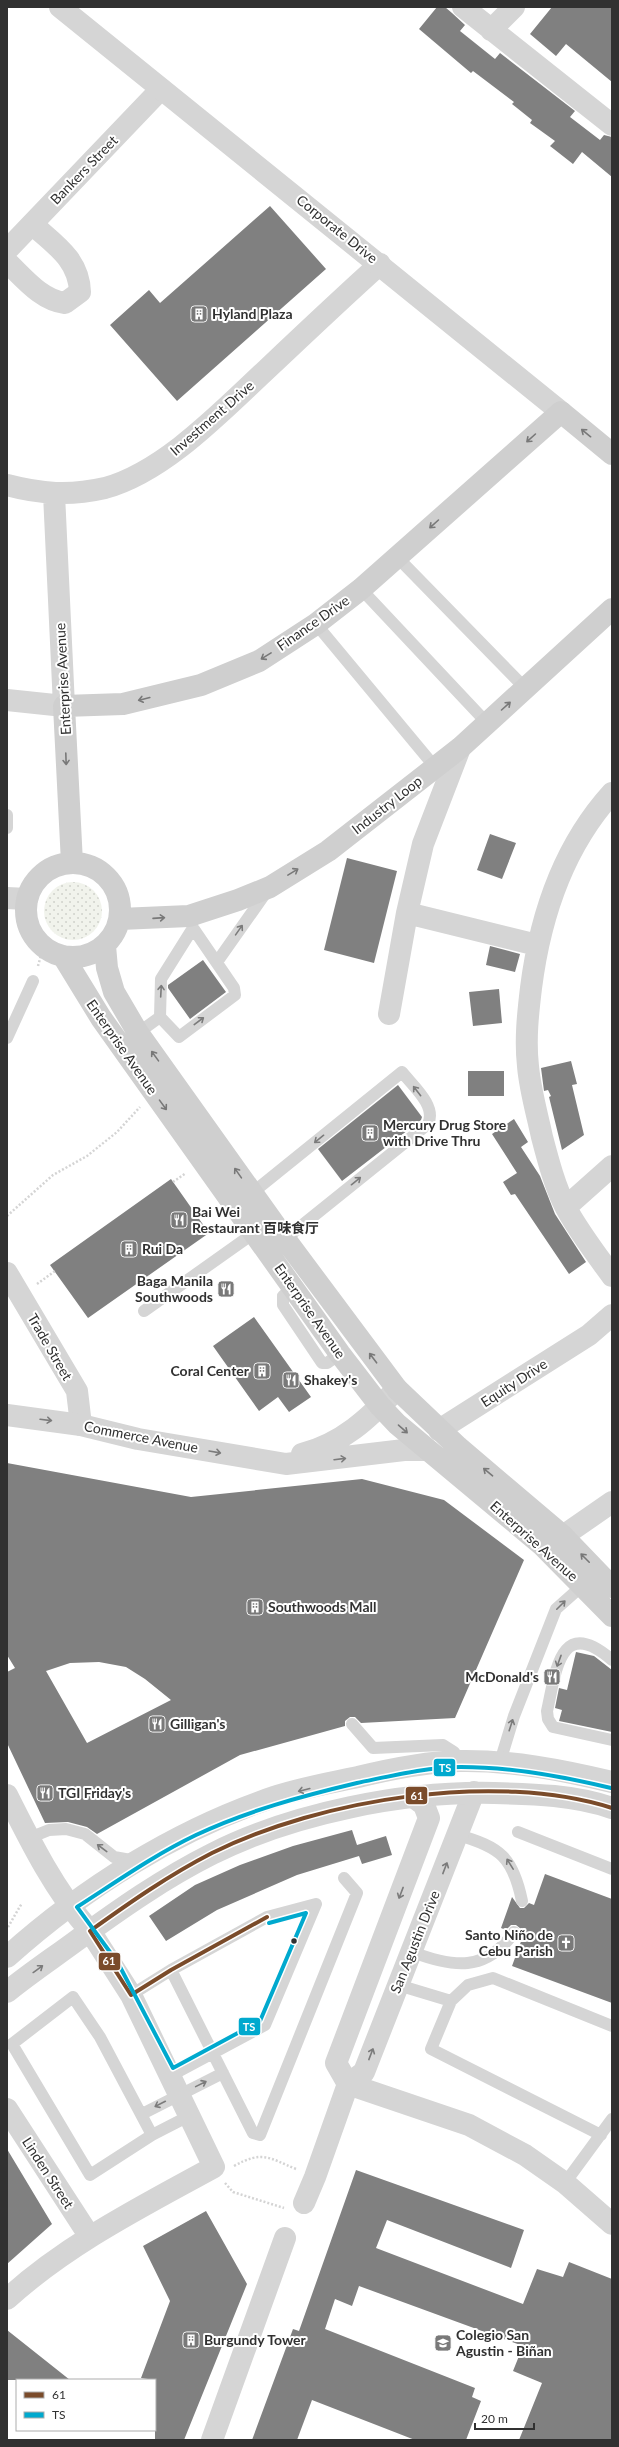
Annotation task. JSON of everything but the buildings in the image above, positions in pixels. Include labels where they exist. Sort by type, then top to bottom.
[{"type":"main road","name":"Corporate Drive","points":[[561,412],[612,454]]},
{"type":"main road","name":"Finance Drive","points":[[64,706],[123,704],[202,685],[259,661],[316,624],[361,589],[561,412]]},
{"type":"main road","name":"Industry Loop","points":[[120,920],[190,922],[270,886],[328,851],[460,748],[612,609]]},
{"type":"main road","name":"Enterprise Avenue","points":[[64,706],[72,863]]},
{"type":"main road","points":[[72,863],[84,864],[105,875],[118,896],[120,920],[114,934],[105,946],[90,955],[72,958],[63,956],[44,947],[30,931],[26,910],[17,898],[33,885],[43,873],[57,865],[72,863]]},
{"type":"main road","name":"Enterprise Avenue","points":[[105,946],[107,968],[114,992],[138,1033],[285,1239],[397,1389],[439,1430],[563,1536],[612,1587]]},
{"type":"main road","name":"Enterprise Avenue","points":[[63,956],[101,1018],[340,1354],[380,1406],[427,1450],[542,1545],[612,1616]]},
{"type":"street","name":"Corporate Drive","points":[[60,7],[380,264],[561,412]]},
{"type":"street","points":[[463,7],[612,125]]},
{"type":"street","points":[[491,30],[514,7]]},
{"type":"street","name":"Bankers Street","points":[[7,250],[161,89]]},
{"type":"street","points":[[7,262],[45,297],[55,302],[65,303],[80,292],[80,277],[71,260],[32,224]]},
{"type":"street","name":"Investment Drive","points":[[7,485],[54,494],[106,487],[145,471],[173,453],[221,412],[380,264]]},
{"type":"street","name":"Enterprise Avenue","points":[[54,494],[64,706]]},
{"type":"street","name":"Finance Drive","points":[[7,700],[64,706]]},
{"type":"street","points":[[389,1014],[407,913],[423,844],[460,748]]},
{"type":"street","points":[[612,793],[600,806],[569,853],[552,897],[537,945],[528,1015],[527,1065],[548,1159],[566,1208],[587,1242],[612,1276]]},
{"type":"street","points":[[407,913],[537,945]]},
{"type":"street","points":[[566,1208],[612,1166]]},
{"type":"street","name":"Trade Street","points":[[7,1273],[76,1391],[81,1425]]},
{"type":"street","name":"Equity Drive","points":[[439,1430],[589,1335],[612,1314]]},
{"type":"street","name":"Commerce Avenue","points":[[274,1462],[326,1446],[356,1428],[397,1389]]},
{"type":"street","name":"Commerce Avenue","points":[[7,1415],[81,1425],[138,1438],[293,1464],[404,1450],[427,1450]]},
{"type":"street","points":[[563,1536],[612,1502]]},
{"type":"street","points":[[7,1957],[68,1906],[137,1862],[210,1822],[275,1797],[385,1771],[459,1761],[500,1762],[548,1768],[612,1782]]},
{"type":"street","points":[[7,1992],[90,1931],[176,1874],[242,1841],[279,1827],[328,1814],[412,1796],[474,1792],[563,1797],[612,1808]]},
{"type":"street","name":"San Agustin Drive","points":[[348,2084],[364,2072],[474,1792]]},
{"type":"street","points":[[412,1796],[424,1805],[429,1818],[336,2063],[348,2084],[469,2125],[525,2155],[565,2183],[612,2224]]},
{"type":"street","points":[[7,2299],[23,2285],[90,2237],[145,2204],[216,2171],[131,1995],[90,1931],[68,1906],[9,1803]]},
{"type":"street","points":[[304,2203],[315,2177],[348,2084]]},
{"type":"street","name":"Linden Street","points":[[7,2110],[90,2237]]},
{"type":"street","points":[[212,2440],[285,2238]]},
{"type":"lane","points":[[397,557],[525,688]]},
{"type":"lane","points":[[361,589],[487,723]]},
{"type":"lane","points":[[316,624],[435,767]]},
{"type":"lane","points":[[7,815],[7,828]]},
{"type":"lane","points":[[217,962],[270,886]]},
{"type":"lane","points":[[190,922],[217,962],[234,988],[235,995],[178,1037],[160,1017],[161,979],[190,922]]},
{"type":"lane","points":[[7,1038],[33,981]]},
{"type":"lane","points":[[138,1033],[160,1017]]},
{"type":"lane","points":[[252,1193],[402,1072],[430,1108],[431,1116],[428,1124],[285,1239]]},
{"type":"lane","points":[[144,1311],[254,1233]]},
{"type":"lane","points":[[500,1762],[514,1716],[556,1609],[583,1585]]},
{"type":"lane","points":[[612,1660],[600,1650],[585,1643],[576,1643],[566,1648],[559,1658],[547,1711],[548,1719],[553,1727],[612,1740]]},
{"type":"lane","points":[[352,1724],[373,1748],[443,1745],[454,1752],[459,1761]]},
{"type":"lane","points":[[29,1838],[49,1830],[66,1829],[85,1834],[114,1857],[137,1862]]},
{"type":"lane","points":[[518,1832],[612,1869]]},
{"type":"lane","points":[[458,1835],[490,1846],[508,1860],[515,1872],[522,1901]]},
{"type":"lane","points":[[171,1970],[253,2133],[260,2135],[357,1893],[344,1878]]},
{"type":"lane","points":[[131,1995],[171,1970],[267,1917],[316,1904],[265,2025],[213,2054],[142,2114]]},
{"type":"lane","points":[[412,1952],[436,1961],[464,1964],[478,1961],[504,1947],[514,1932]]},
{"type":"lane","points":[[601,2134],[431,2049],[451,2001],[468,1985],[493,1978],[612,2026]]},
{"type":"lane","points":[[398,1986],[451,2001]]},
{"type":"lane","points":[[152,2135],[92,2024],[73,1997],[12,2044],[90,2174],[152,2135],[189,2116]]},
{"type":"lane","points":[[175,2086],[223,2073]]},
{"type":"lane","points":[[565,2183],[612,2119]]},
{"type":"path","points":[[33,981],[44,947]]},
{"type":"path","points":[[7,1216],[54,1175],[87,1156],[117,1132],[153,1091]]},
{"type":"path","points":[[7,1928],[22,1903]]},
{"type":"path","points":[[304,2203],[283,2208],[233,2192],[216,2171],[256,2156],[268,2158],[315,2177]]},
{"type":"shaded area","points":[[67,882],[79,882],[94,890],[102,905],[102,917],[94,932],[79,940],[67,940],[52,932],[44,917],[44,905],[52,890]]},
{"type":"transit line","name":"TS","points":[[269,1923],[306,1913],[260,2021],[173,2068],[118,1963],[77,1907],[165,1851],[215,1826],[255,1811],[316,1793],[357,1783],[422,1770],[448,1767],[480,1767],[518,1770],[611,1788]]},
{"type":"transit line","name":"61","points":[[267,1917],[171,1970],[131,1995],[90,1931],[165,1880],[212,1853],[256,1834],[304,1818],[356,1805],[409,1796],[463,1792],[515,1792],[566,1797],[612,1808]]},
{"type":"place","name":"Hyland Plaza","points":[[199,314]]},
{"type":"place","name":"Mercury Drug Store with Drive Thru","points":[[370,1133]]},
{"type":"place","name":"Bai Wei Restaurant 百味食厅","points":[[179,1220]]},
{"type":"place","name":"Rui Da","points":[[129,1249]]},
{"type":"place","name":"Baga Manila Southwoods","points":[[226,1289]]},
{"type":"place","name":"Coral Center","points":[[262,1371]]},
{"type":"place","name":"Shakey's","points":[[291,1380]]},
{"type":"place","name":"Southwoods Mall","points":[[255,1607]]},
{"type":"place","name":"McDonald's","points":[[552,1677]]},
{"type":"place","name":"Gilligan's","points":[[157,1724]]},
{"type":"place","name":"TGI Friday's","points":[[45,1793]]},
{"type":"place","name":"Santo Niño de Cebu Parish","points":[[566,1943]]},
{"type":"place","name":"Burgundy Tower","points":[[191,2340]]},
{"type":"place","name":"Colegio San Agustin - Biñan","points":[[443,2343]]}]
